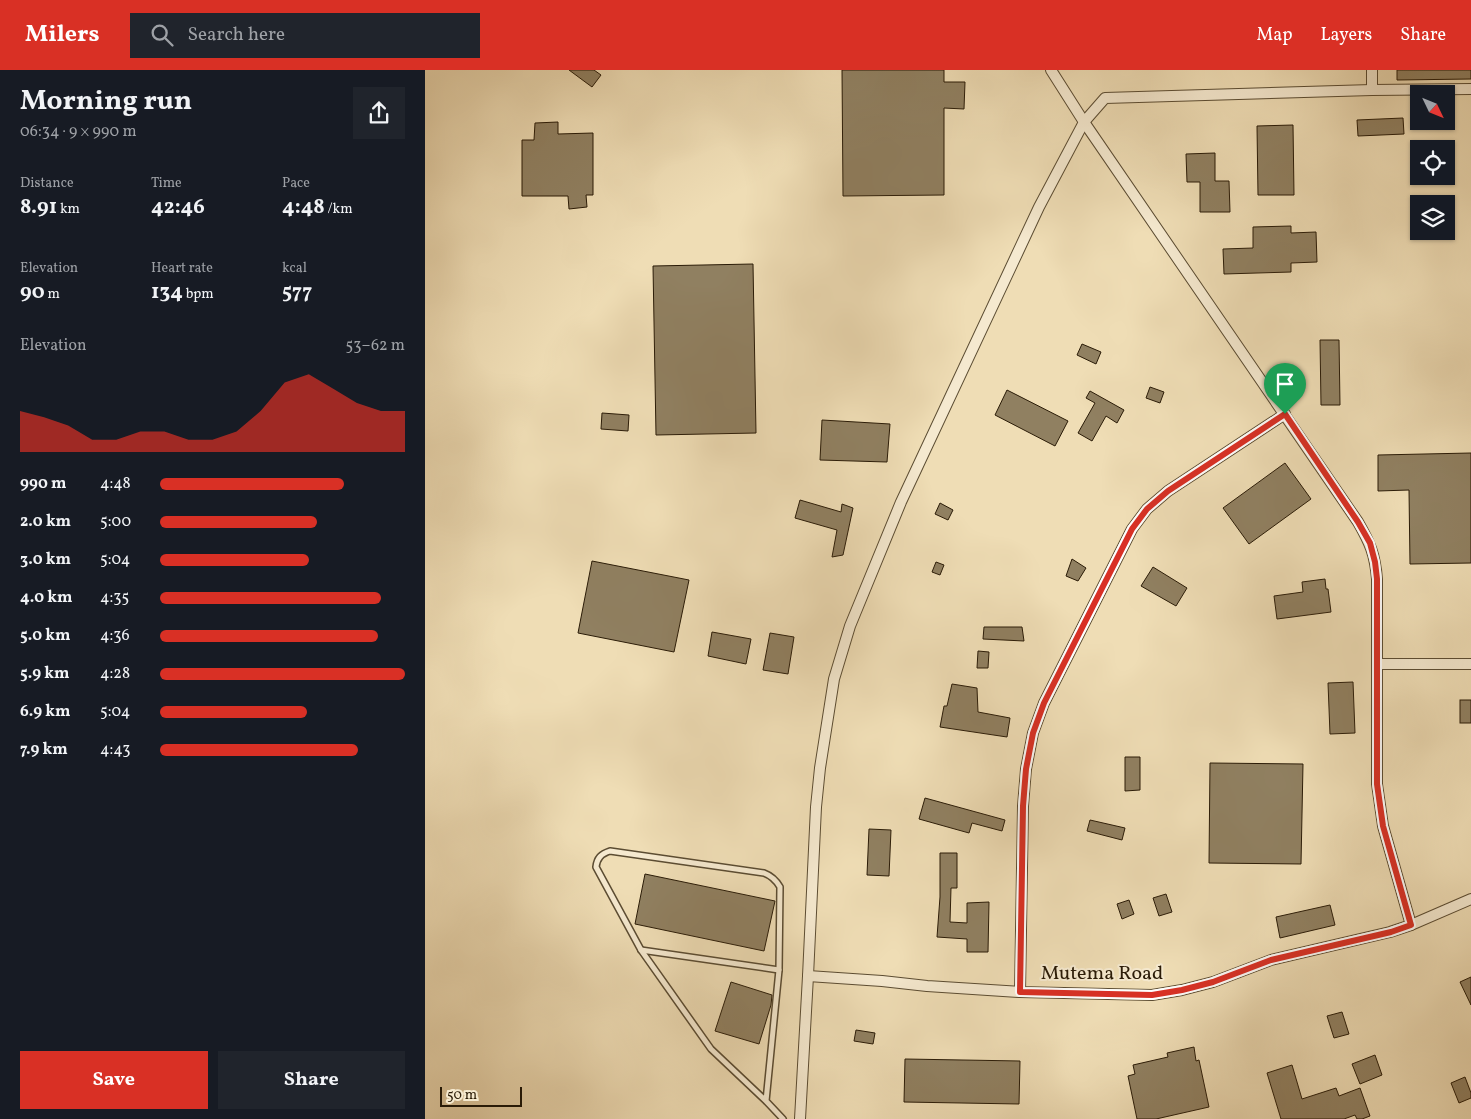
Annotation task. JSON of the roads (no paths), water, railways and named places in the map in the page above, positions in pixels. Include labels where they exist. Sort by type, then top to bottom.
[{"type":"street","points":[[1051,70],[1084,122],[1358,522],[1370,543],[1377,579],[1376,764],[1379,804],[1383,826],[1411,925]]},
{"type":"street","points":[[1372,70],[1372,90]]},
{"type":"street","points":[[800,1119],[818,788],[834,679],[850,626],[905,493],[1039,207],[1084,122],[1105,98],[1471,89]]},
{"type":"street","points":[[1020,992],[1025,778],[1033,733],[1044,703],[1132,529],[1147,509],[1168,491],[1285,414]]},
{"type":"street","points":[[1377,664],[1471,664]]},
{"type":"street","name":"Mutema Road","points":[[808,976],[1020,992],[1152,995],[1213,982],[1271,960],[1391,932],[1471,899]]},
{"type":"lane","points":[[766,1101],[779,970],[779,888],[776,881],[764,873],[610,851],[603,853],[597,860],[596,867],[641,950],[711,1049],[783,1119]]},
{"type":"lane","points":[[641,950],[779,970]]}]
